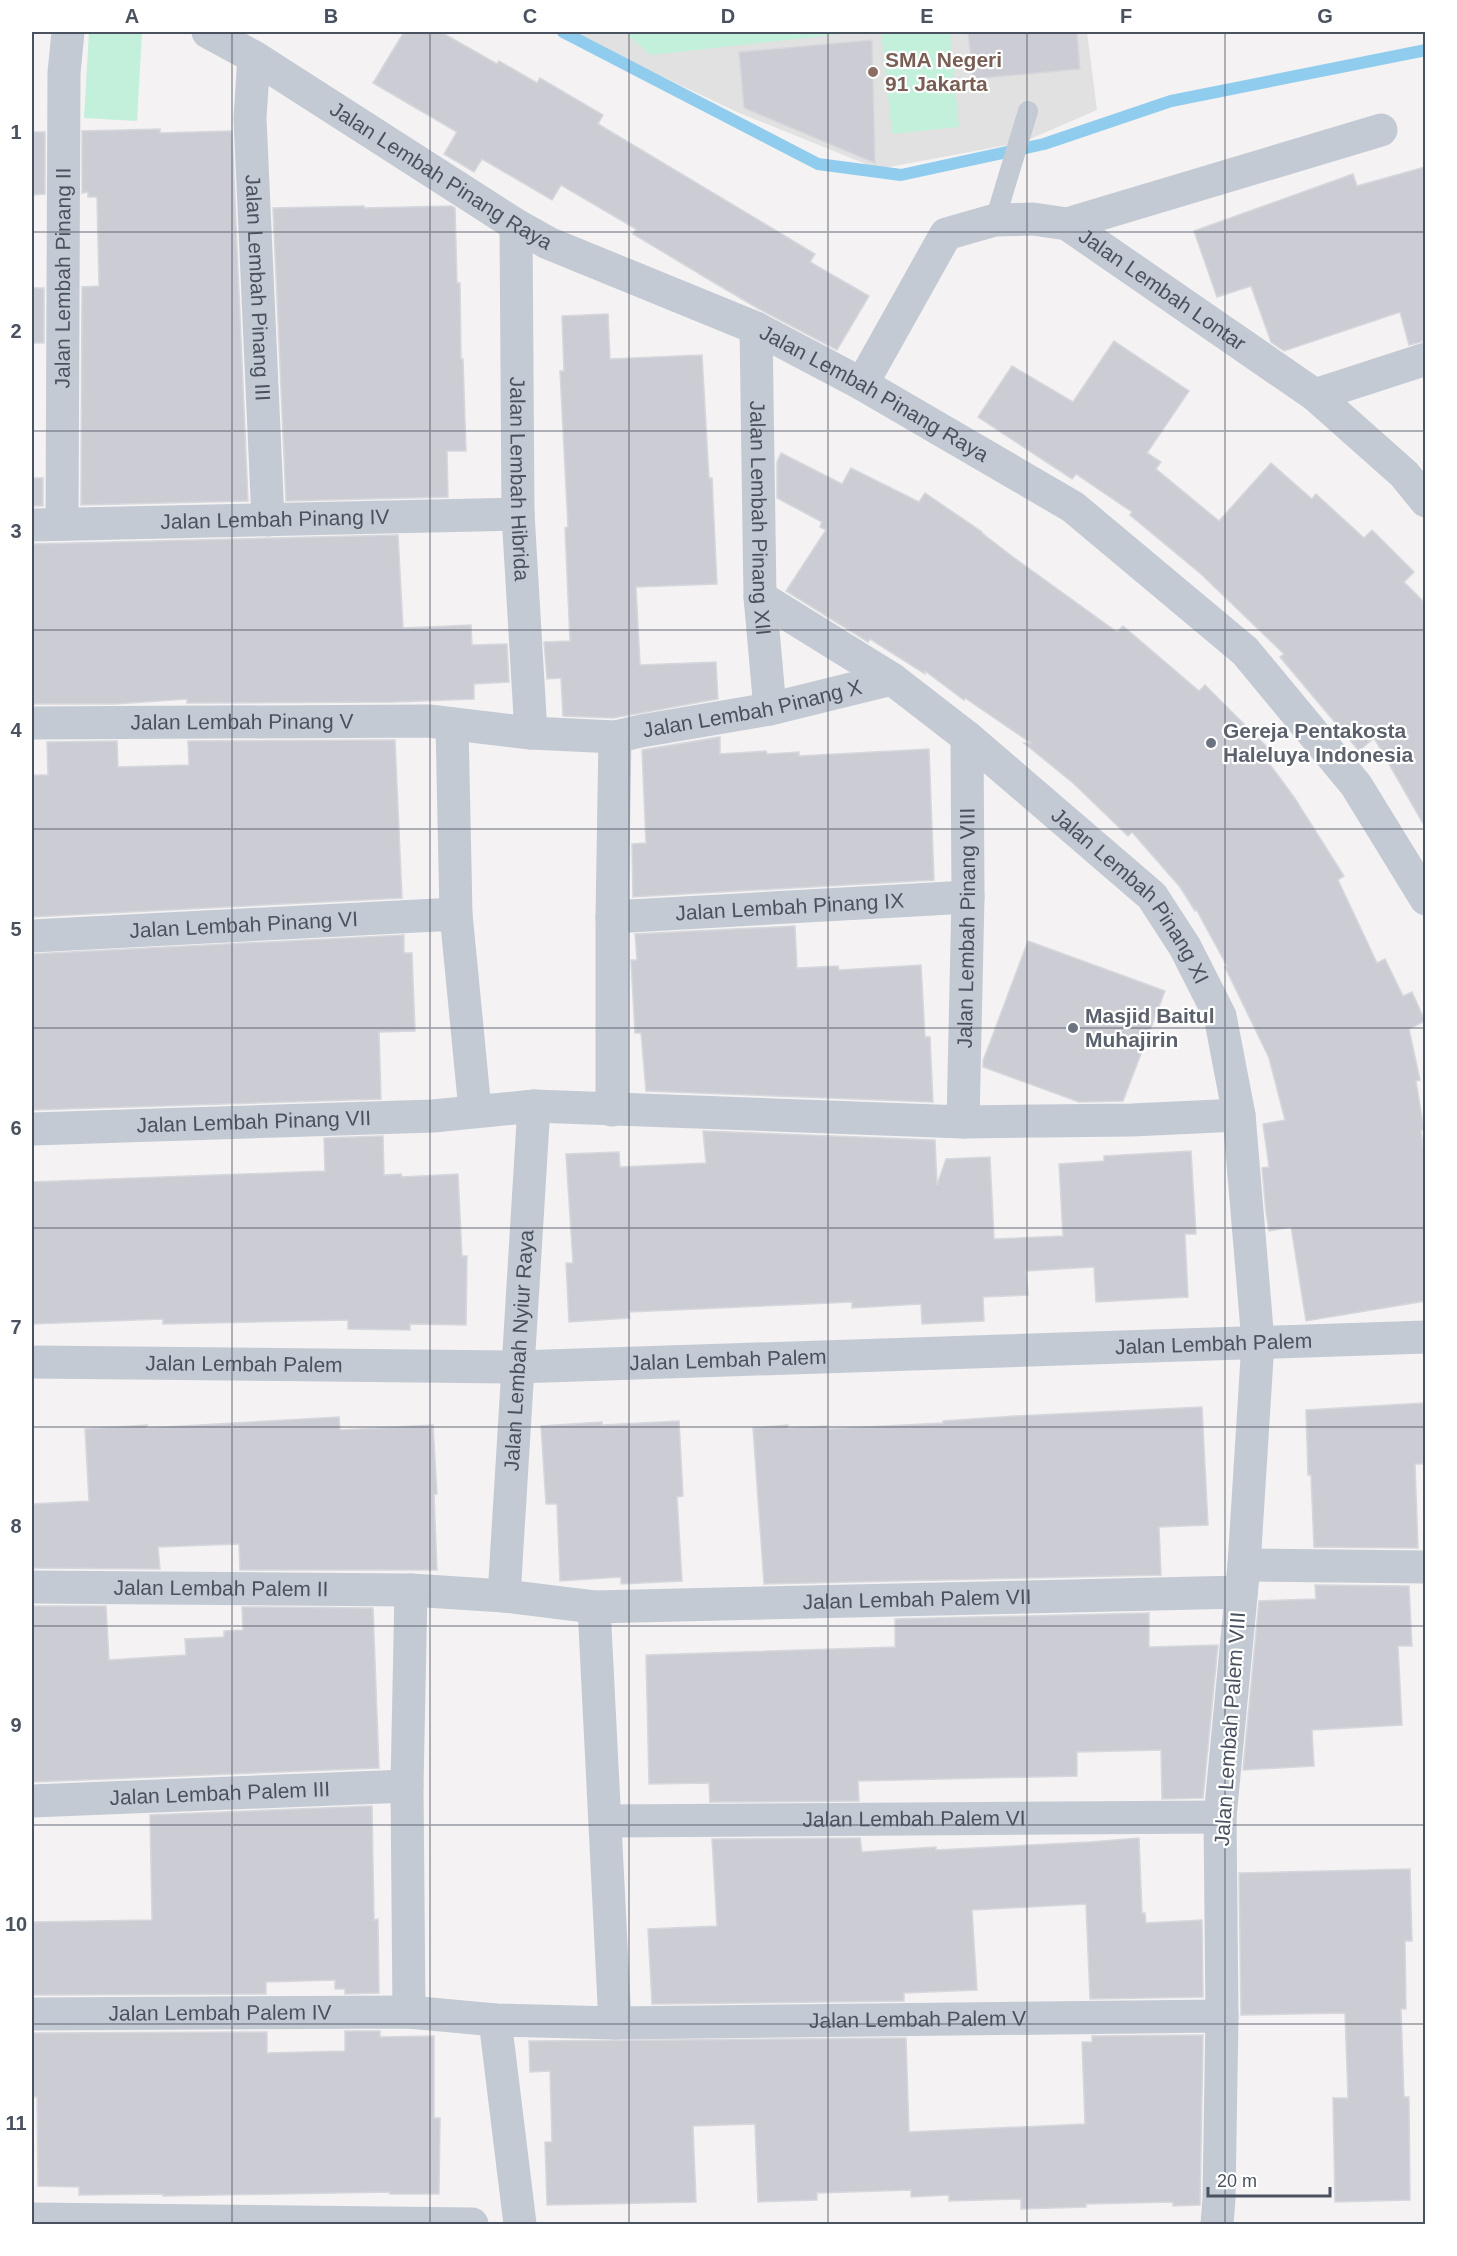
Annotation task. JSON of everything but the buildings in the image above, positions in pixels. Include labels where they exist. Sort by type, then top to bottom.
[{"type":"street","name":"Jalan Lembah Pinang II","points":[[47,525],[64,74],[68,32]]},
{"type":"street","name":"Jalan Lembah Pinang Raya","points":[[208,32],[254,57],[516,225],[548,243],[756,328],[862,384],[1073,507],[1245,651],[1356,785],[1425,898]]},
{"type":"street","name":"Jalan Lembah Pinang III","points":[[254,57],[250,118],[268,520]]},
{"type":"street","points":[[1068,224],[1381,130]]},
{"type":"street","name":"Jalan Lembah Lontar","points":[[862,384],[946,234],[995,220],[1033,219],[1068,224],[1315,395],[1404,474],[1425,501]]},
{"type":"street","name":"Jalan Lembah Hibrida","points":[[516,225],[518,514],[531,733]]},
{"type":"street","name":"Jalan Lembah Pinang XII","points":[[756,328],[760,597],[770,709]]},
{"type":"street","points":[[1315,395],[1425,359]]},
{"type":"street","name":"Jalan Lembah Pinang IV","points":[[47,525],[518,514]]},
{"type":"street","name":"Jalan Lembah Pinang XI","points":[[760,597],[892,679],[967,737],[1152,896],[1185,947],[1220,1016],[1239,1115],[1258,1342]]},
{"type":"street","name":"Jalan Lembah Pinang X","points":[[531,733],[615,737],[641,730],[770,709],[892,679]]},
{"type":"street","name":"Jalan Lembah Pinang V","points":[[32,723],[429,721],[531,733]]},
{"type":"street","points":[[452,724],[456,914],[475,1110]]},
{"type":"street","points":[[615,737],[612,1110],[963,1122],[1132,1120],[1239,1115]]},
{"type":"street","name":"Jalan Lembah Pinang VIII","points":[[963,1122],[968,897],[967,737]]},
{"type":"street","name":"Jalan Lembah Pinang IX","points":[[612,917],[968,897]]},
{"type":"street","name":"Jalan Lembah Pinang VI","points":[[32,936],[456,914]]},
{"type":"street","name":"Jalan Lembah Pinang VII","points":[[32,1129],[433,1116],[475,1110],[534,1106],[612,1110]]},
{"type":"street","name":"Jalan Lembah Nyiur Raya","points":[[504,1596],[534,1106]]},
{"type":"street","name":"Jalan Lembah Palem","points":[[32,1362],[517,1367],[1425,1337]]},
{"type":"street","name":"Jalan Lembah Palem VIII","points":[[1217,2224],[1220,2187],[1222,2016],[1220,1817],[1242,1579],[1258,1342]]},
{"type":"street","name":"Jalan Lembah Palem VII","points":[[504,1596],[594,1607],[1242,1579],[1425,1567]]},
{"type":"street","name":"Jalan Lembah Palem II","points":[[32,1587],[411,1590],[504,1596]]},
{"type":"street","points":[[409,2012],[407,1786],[411,1590]]},
{"type":"street","points":[[594,1607],[615,2023]]},
{"type":"street","name":"Jalan Lembah Palem III","points":[[32,1801],[407,1786]]},
{"type":"street","name":"Jalan Lembah Palem VI","points":[[606,1821],[1220,1817]]},
{"type":"street","name":"Jalan Lembah Palem IV","points":[[32,2014],[409,2012],[495,2020]]},
{"type":"street","name":"Jalan Lembah Palem V","points":[[495,2020],[615,2023],[1222,2016]]},
{"type":"street","points":[[495,2020],[520,2224]]},
{"type":"street","points":[[32,2219],[472,2224]]},
{"type":"lane","points":[[995,220],[1028,111]]},
{"type":"shaded area","name":"SMA Negeri 91 Jakarta","points":[[572,32],[1087,32],[1097,110],[1023,142],[878,169],[737,112]]},
{"type":"green space","points":[[89,32],[142,32],[137,121],[84,118]]},
{"type":"green space","points":[[624,32],[858,32],[651,55]]},
{"type":"green space","points":[[881,32],[950,32],[959,127],[892,134]]},
{"type":"waterway","points":[[563,32],[818,164],[901,175],[1044,144],[1171,101],[1426,50]]},
{"type":"place","name":"SMA Negeri 91 Jakarta","points":[[873,72]]},
{"type":"place","name":"Gereja Pentakosta Haleluya Indonesia","points":[[1211,743]]},
{"type":"place","name":"Masjid Baitul Muhajirin","points":[[1073,1028]]}]
